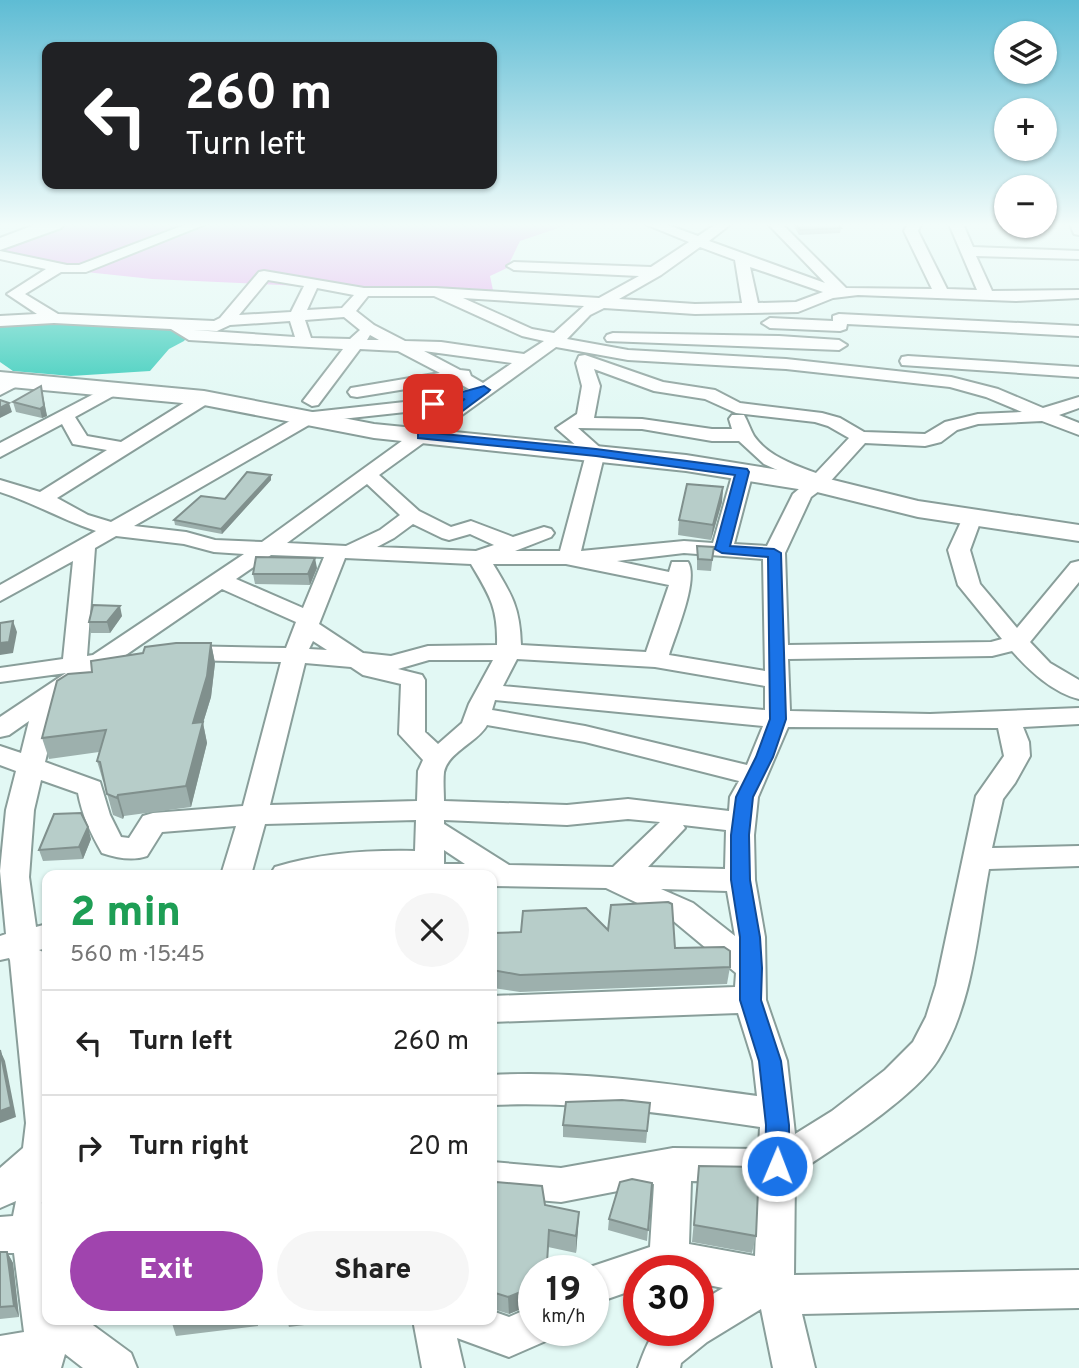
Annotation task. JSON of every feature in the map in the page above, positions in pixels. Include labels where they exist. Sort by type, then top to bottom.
[{"type":"street","points":[[14,288],[14,294]]},
{"type":"street","points":[[0,304],[24,288]]},
{"type":"street","points":[[0,321],[54,318],[217,326],[226,321],[253,288]]},
{"type":"street","points":[[305,343],[296,317],[310,288]]},
{"type":"street","points":[[343,288],[364,292],[436,292],[592,308],[695,309],[750,304],[805,306],[832,291]]},
{"type":"street","points":[[0,729],[267,548],[484,390],[561,339],[592,308],[627,288]]},
{"type":"street","points":[[747,288],[750,304]]},
{"type":"street","points":[[821,288],[832,291],[942,295],[1079,294]]},
{"type":"street","points":[[829,288],[840,322],[837,357]]},
{"type":"street","points":[[939,288],[942,295]]},
{"type":"street","points":[[983,288],[986,295]]},
{"type":"street","points":[[347,312],[364,292]]},
{"type":"street","points":[[436,292],[528,333],[628,355],[837,357],[1079,372]]},
{"type":"street","points":[[14,294],[54,318]]},
{"type":"street","points":[[592,308],[663,326],[707,322],[840,322],[1079,331]]},
{"type":"street","points":[[226,321],[347,312],[368,328],[484,390]]},
{"type":"street","points":[[175,325],[189,335],[305,343],[441,347],[523,363]]},
{"type":"street","points":[[0,594],[114,530],[311,409],[368,328]]},
{"type":"street","points":[[561,339],[779,341],[992,393],[1079,430]]},
{"type":"street","points":[[561,339],[565,352],[660,387],[709,394],[736,408],[816,417],[834,422],[860,437],[925,440],[934,438],[951,426],[978,419],[1042,415],[1079,402]]},
{"type":"street","points":[[357,392],[523,363]]},
{"type":"street","points":[[583,363],[591,386],[586,417],[565,428],[596,452]]},
{"type":"street","points":[[6,384],[146,391],[311,409],[433,404],[484,390]]},
{"type":"street","points":[[0,451],[109,391]]},
{"type":"street","points":[[42,499],[204,398]]},
{"type":"street","points":[[736,408],[739,427],[744,435],[785,470],[918,509],[1079,533]]},
{"type":"street","points":[[311,409],[374,431],[596,452],[819,482]]},
{"type":"street","points":[[65,415],[80,440],[88,471]]},
{"type":"street","points":[[574,423],[642,424],[712,435],[744,435]]},
{"type":"street","points":[[794,1368],[776,1287],[776,1114],[770,1061],[750,1000],[750,937],[740,880],[741,822],[744,797],[778,719],[774,553],[803,494],[819,482],[860,437]]},
{"type":"street","points":[[80,440],[124,448]]},
{"type":"street","points":[[569,558],[596,452]]},
{"type":"street","points":[[722,549],[743,472]]},
{"type":"street","points":[[368,475],[412,515],[449,534],[471,527],[513,545]]},
{"type":"street","points":[[0,486],[42,499],[74,513],[81,519],[114,530],[186,538],[214,546],[478,558],[613,556],[678,547],[774,553]]},
{"type":"street","points":[[238,870],[272,753],[295,655],[307,622],[344,551],[387,534],[412,515]]},
{"type":"street","points":[[972,517],[959,550],[969,585],[1041,668],[1079,691]]},
{"type":"street","points":[[478,558],[544,533]]},
{"type":"street","points":[[75,664],[85,547]]},
{"type":"street","points":[[655,660],[681,582],[678,547]]},
{"type":"street","points":[[300,870],[348,860],[429,870],[431,771],[437,758],[473,727],[509,652],[509,618],[501,596],[478,558]]},
{"type":"street","points":[[569,558],[681,582]]},
{"type":"street","points":[[0,675],[101,660],[180,653],[295,655],[391,663],[428,653],[556,652],[775,666],[992,649],[1017,642],[1079,568]]},
{"type":"street","points":[[220,580],[307,622],[372,670],[413,680],[412,734],[437,758]]},
{"type":"street","points":[[42,1103],[28,950],[14,877],[23,795],[48,697]]},
{"type":"street","points":[[482,704],[778,719],[906,722],[1007,721],[1079,716]]},
{"type":"street","points":[[482,704],[755,776]]},
{"type":"street","points":[[497,1179],[561,1185],[673,1164],[777,1166],[844,1122],[897,1080],[925,1052],[942,1017],[952,985],[990,796],[1006,777],[1017,756],[1016,742],[1007,721]]},
{"type":"street","points":[[0,755],[90,788],[96,816],[112,846],[137,849],[153,823],[254,815],[430,819],[567,815],[628,809],[741,822]]},
{"type":"street","points":[[0,771],[23,795]]},
{"type":"street","points":[[430,819],[492,870]]},
{"type":"street","points":[[613,877],[671,828]]},
{"type":"street","points":[[976,859],[1079,856]]},
{"type":"street","points":[[498,875],[740,880]]},
{"type":"street","points":[[613,877],[682,911],[752,968]]},
{"type":"street","points":[[497,1009],[750,1000]]},
{"type":"street","points":[[497,1090],[536,1088],[617,1092],[776,1114]]},
{"type":"street","points":[[0,1191],[42,1144]]},
{"type":"street","points":[[42,1146],[15,1234],[42,1319]]},
{"type":"street","points":[[669,1255],[673,1164]]},
{"type":"street","points":[[714,1271],[776,1287],[1079,1289]]},
{"type":"street","points":[[714,1318],[776,1287]]},
{"type":"street","points":[[434,1325],[443,1368]]},
{"type":"street","points":[[476,1325],[509,1336],[518,1332]]},
{"type":"street","points":[[0,1356],[46,1332],[116,1368]]},
{"type":"street","points":[[659,1368],[666,1350],[671,1346]]},
{"type":"shaded area","points":[[341,288],[492,288],[494,295]]},
{"type":"shaded area","points":[[118,322],[156,324],[189,335],[169,349],[150,371],[71,376],[13,371],[0,362],[0,326]]},
{"type":"building","points":[[41,386],[44,406],[40,409],[13,402]]},
{"type":"building","points":[[0,400],[9,403],[0,408]]},
{"type":"building","points":[[247,472],[271,475],[221,529],[174,520],[201,496],[225,499]]},
{"type":"building","points":[[687,484],[723,487],[713,525],[679,520]]},
{"type":"building","points":[[697,546],[714,547],[712,560],[698,559]]},
{"type":"building","points":[[256,557],[315,558],[308,574],[253,574]]},
{"type":"building","points":[[93,605],[120,606],[107,622],[89,622]]},
{"type":"building","points":[[13,621],[9,642],[0,643],[0,623]]},
{"type":"building","points":[[176,643],[211,643],[207,676],[193,723],[203,722],[186,786],[118,795],[117,798],[107,794],[100,762],[97,761],[106,730],[42,738],[57,681],[68,674],[92,672],[91,661],[143,653],[145,647]]},
{"type":"building","points":[[81,813],[88,827],[79,847],[39,850],[54,814]]},
{"type":"building","points":[[672,904],[675,948],[724,947],[730,951],[730,967],[520,975],[497,971],[497,933],[521,932],[523,911],[586,908],[608,930],[611,905]]},
{"type":"building","points":[[0,1050],[11,1107],[0,1111]]},
{"type":"building","points":[[622,1100],[650,1103],[647,1131],[563,1125],[566,1102]]},
{"type":"building","points":[[699,1166],[759,1167],[756,1236],[694,1225]]},
{"type":"building","points":[[632,1179],[652,1183],[648,1230],[609,1219],[620,1182]]},
{"type":"building","points":[[497,1182],[542,1186],[545,1205],[579,1212],[576,1236],[549,1230],[547,1255],[518,1255],[518,1293],[508,1297],[497,1294]]},
{"type":"building","points":[[0,1252],[7,1252],[14,1306],[0,1307]]},
{"type":"route","points":[[433,404],[484,390],[422,436],[596,452],[743,472],[722,549],[774,553],[778,719],[764,757],[744,797],[740,835],[740,880],[750,937],[750,1000],[770,1061],[778,1125],[777,1166]]}]
